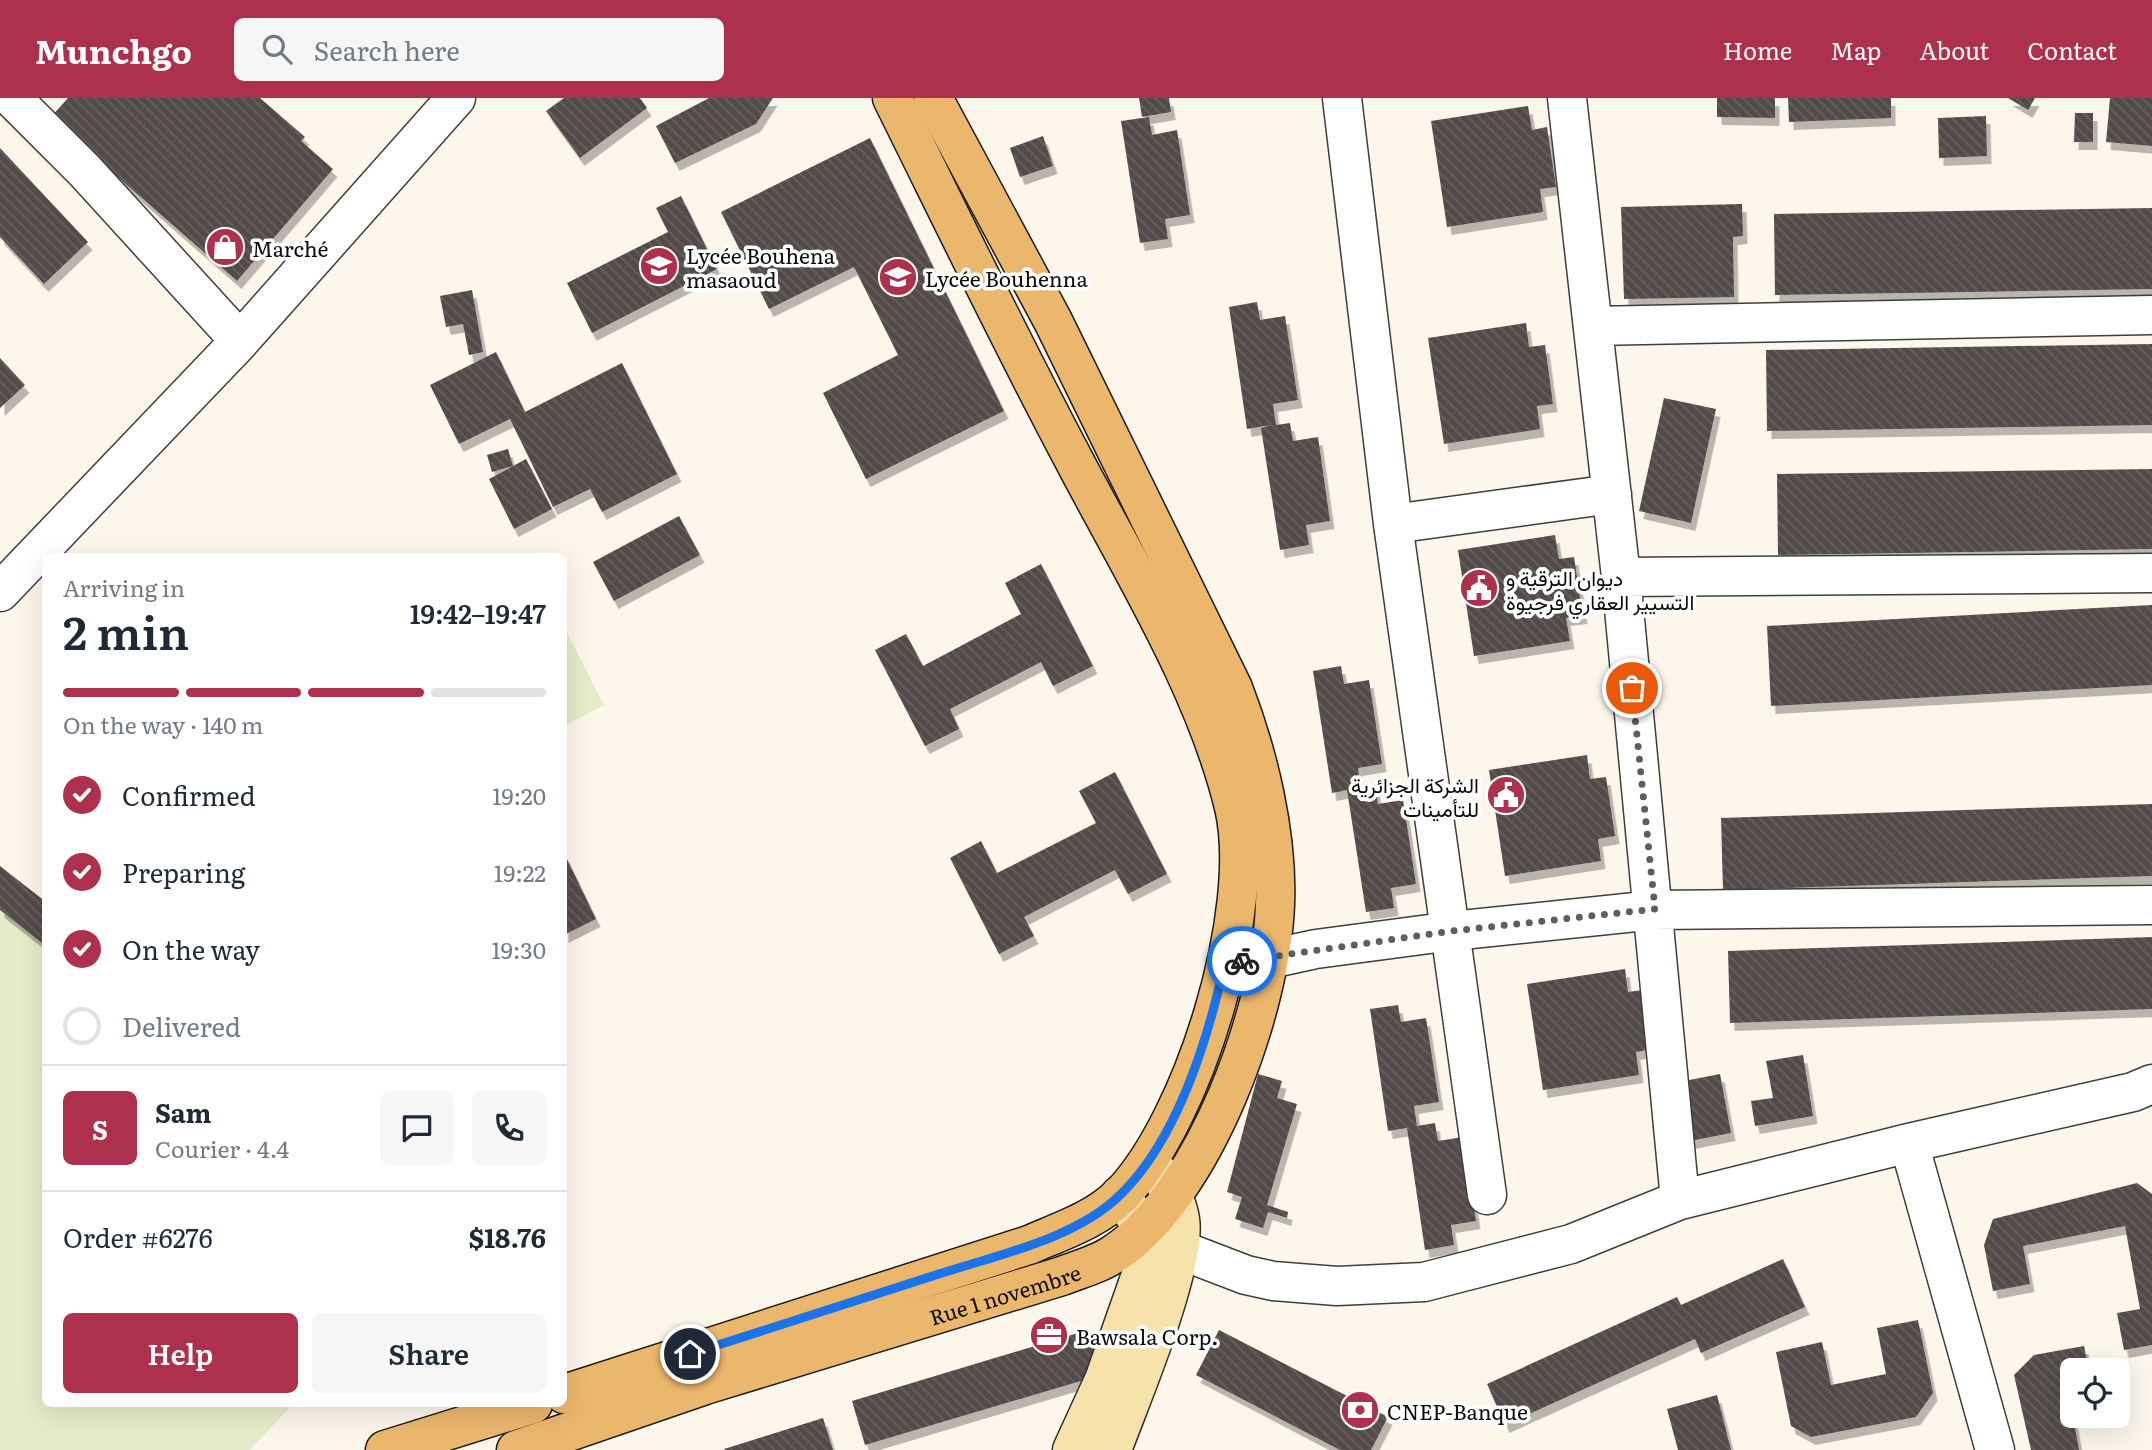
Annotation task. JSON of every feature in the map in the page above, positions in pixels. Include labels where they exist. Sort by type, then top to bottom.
[{"type":"main road","name":"Rue 1 novembre","points":[[567,1393],[1029,1245],[1092,1217],[1121,1195],[1174,1118],[1215,1007],[1236,897],[1239,848],[1234,809],[1216,750],[1170,642],[1055,426],[892,98]]},
{"type":"main road","name":"Rue 1 novembre","points":[[516,1450],[705,1385],[1062,1276],[1156,1240],[1173,1195],[1216,1120],[1259,1010],[1270,959],[1276,902],[1267,807],[1253,739],[1233,688],[1053,321],[933,98]]},
{"type":"main road","points":[[1148,1158],[1173,1195]]},
{"type":"main road","points":[[1112,1450],[1171,1282],[1156,1240],[1121,1195]]},
{"type":"main road","points":[[1072,1450],[1120,1337],[1156,1240]]},
{"type":"main road","points":[[385,1450],[524,1407]]},
{"type":"street","points":[[12,98],[85,172],[240,341]]},
{"type":"street","points":[[0,592],[240,341],[456,98]]},
{"type":"street","points":[[1342,98],[1393,524],[1487,1195]]},
{"type":"street","points":[[1567,98],[1621,577],[1655,909],[1680,1200]]},
{"type":"street","points":[[1593,326],[2152,315]]},
{"type":"street","points":[[1393,524],[1612,494]]},
{"type":"street","points":[[1621,577],[2152,573]]},
{"type":"street","points":[[1225,962],[1270,959],[1316,949],[1452,931],[1655,909],[2152,905]]},
{"type":"street","points":[[1156,1240],[1246,1275],[1300,1285],[1424,1282],[1571,1244],[1680,1200],[1909,1143],[2146,1091]]},
{"type":"street","points":[[1909,1143],[1995,1450]]},
{"type":"green space","points":[[567,633],[604,705],[567,724]]},
{"type":"green space","points":[[0,868],[42,905],[42,1407],[290,1407],[250,1450],[0,1450]]},
{"type":"building","name":"Marché","points":[[68,98],[260,98],[305,137],[301,141],[333,169],[237,281],[50,118]]},
{"type":"building","points":[[564,98],[640,98],[647,108],[580,158],[546,111]]},
{"type":"building","points":[[709,98],[773,98],[756,124],[675,163],[656,126]]},
{"type":"building","points":[[1139,98],[1169,98],[1171,112],[1142,117]]},
{"type":"building","points":[[1717,98],[1775,98],[1775,118],[1717,117]]},
{"type":"building","points":[[1788,98],[1891,98],[1891,118],[1789,122]]},
{"type":"building","points":[[2008,98],[2035,98],[2028,110]]},
{"type":"building","points":[[2110,98],[2152,98],[2152,146],[2106,142]]},
{"type":"building","points":[[1528,106],[1532,130],[1547,127],[1556,187],[1540,189],[1543,212],[1447,227],[1431,121]]},
{"type":"building","points":[[2075,113],[2093,113],[2093,142],[2074,142]]},
{"type":"building","points":[[1986,116],[1987,156],[1939,158],[1938,118]]},
{"type":"building","points":[[1149,117],[1152,135],[1177,130],[1190,215],[1165,219],[1168,239],[1140,243],[1121,121]]},
{"type":"building","points":[[1043,136],[1053,166],[1020,177],[1010,148]]},
{"type":"building","points":[[870,138],[1004,411],[866,479],[823,393],[898,355],[854,267],[769,309],[721,212]]},
{"type":"building","points":[[0,148],[88,242],[44,284],[0,237]]},
{"type":"building","points":[[681,196],[717,269],[592,333],[567,283],[668,232],[656,208]]},
{"type":"building","points":[[1742,204],[1743,236],[1733,237],[1734,297],[1624,299],[1621,207]]},
{"type":"building","points":[[2152,208],[2152,289],[1775,295],[1774,214]]},
{"type":"building","points":[[472,290],[483,352],[469,355],[463,324],[446,327],[440,296]]},
{"type":"building","points":[[1257,302],[1260,320],[1285,316],[1298,400],[1273,404],[1276,425],[1290,423],[1293,441],[1318,437],[1330,521],[1306,525],[1309,545],[1280,550],[1261,428],[1271,425],[1247,429],[1229,307]]},
{"type":"building","points":[[1526,323],[1529,347],[1545,345],[1553,404],[1537,406],[1540,429],[1444,444],[1428,338]]},
{"type":"building","points":[[2152,344],[2152,425],[1767,431],[1766,350]]},
{"type":"building","points":[[496,352],[525,412],[622,363],[677,474],[602,512],[590,489],[553,507],[510,419],[459,444],[430,385]]},
{"type":"building","points":[[0,358],[25,385],[0,408]]},
{"type":"building","points":[[1664,398],[1716,409],[1691,523],[1639,511]]},
{"type":"building","points":[[508,449],[513,466],[492,472],[487,455]]},
{"type":"building","points":[[526,459],[552,509],[514,529],[489,479]]},
{"type":"building","points":[[2152,469],[2152,549],[1778,555],[1777,474]]},
{"type":"building","points":[[679,516],[700,555],[614,601],[593,562]]},
{"type":"building","points":[[1555,535],[1559,559],[1574,557],[1583,616],[1566,618],[1570,641],[1474,656],[1458,550]]},
{"type":"building","points":[[1041,564],[1093,666],[1053,686],[1041,662],[950,709],[959,729],[925,746],[875,650],[906,634],[923,666],[1021,614],[1005,583]]},
{"type":"building","points":[[2152,605],[2152,685],[1771,706],[1767,626]]},
{"type":"building","points":[[1341,666],[1344,684],[1369,680],[1382,764],[1358,768],[1361,788],[1375,786],[1378,804],[1403,800],[1416,884],[1391,888],[1394,908],[1366,912],[1347,790],[1332,793],[1313,671]]},
{"type":"building","points":[[1587,755],[1590,779],[1606,777],[1615,836],[1598,839],[1601,861],[1505,876],[1489,770]]},
{"type":"building","points":[[1115,772],[1167,874],[1128,894],[1115,870],[1024,917],[1034,936],[999,954],[950,858],[981,841],[997,873],[1096,823],[1079,791]]},
{"type":"building","points":[[2152,804],[2152,876],[1723,890],[1721,818]]},
{"type":"building","points":[[567,859],[596,919],[567,934]]},
{"type":"building","points":[[0,866],[42,899],[42,943],[0,910]]},
{"type":"building","points":[[2152,937],[2152,1009],[1730,1023],[1728,951]]},
{"type":"building","points":[[1625,969],[1628,992],[1643,990],[1652,1049],[1636,1052],[1639,1075],[1543,1090],[1527,984]]},
{"type":"building","points":[[1398,1005],[1401,1022],[1426,1018],[1439,1102],[1414,1106],[1417,1126],[1435,1123],[1438,1141],[1463,1137],[1476,1221],[1451,1225],[1454,1245],[1425,1250],[1407,1128],[1388,1131],[1370,1009]]},
{"type":"building","points":[[1803,1055],[1813,1116],[1755,1126],[1751,1101],[1773,1098],[1766,1061]]},
{"type":"building","points":[[1258,1074],[1282,1081],[1277,1098],[1297,1104],[1267,1205],[1288,1212],[1287,1218],[1268,1212],[1263,1228],[1235,1219],[1242,1197],[1227,1192]]},
{"type":"building","points":[[1720,1074],[1731,1133],[1685,1142],[1674,1083]]},
{"type":"building","points":[[2137,1183],[2152,1194],[2152,1345],[2124,1350],[2117,1313],[2140,1309],[2125,1226],[2023,1246],[2030,1284],[1993,1291],[1984,1245],[1993,1219]]},
{"type":"building","points":[[1783,1259],[1805,1307],[1701,1353],[1695,1339],[1505,1425],[1487,1384],[1677,1297],[1681,1305]]},
{"type":"building","points":[[1918,1320],[1933,1393],[1916,1417],[1811,1437],[1791,1426],[1776,1352],[1822,1342],[1831,1385],[1886,1374],[1877,1328]]},
{"type":"building","points":[[1088,1330],[1101,1375],[865,1445],[852,1401]]},
{"type":"building","points":[[1219,1330],[1388,1417],[1371,1450],[1340,1450],[1196,1375]]},
{"type":"building","points":[[2084,1346],[2086,1358],[2060,1358],[2060,1428],[2075,1428],[2079,1450],[2031,1450],[2014,1375],[2034,1355]]},
{"type":"building","points":[[1717,1395],[1731,1450],[1678,1450],[1667,1409]]},
{"type":"building","points":[[823,1418],[833,1450],[724,1449]]},
{"type":"way so far","points":[[1242,961],[1452,931],[1655,909],[1632,688]]},
{"type":"place","name":"Marché","points":[[225,247]]},
{"type":"place","name":"Lycée Bouhena masaoud","points":[[659,266]]},
{"type":"place","name":"Lycée Bouhenna","points":[[898,277]]},
{"type":"place","name":"ديوان الترقية و التسيير العقاري فرجيوة","points":[[1479,588]]},
{"type":"place","name":"الشركة الجزائرية للتأمينات","points":[[1506,795]]},
{"type":"place","name":"Bawsala Corp.","points":[[1049,1335]]},
{"type":"place","name":"CNEP-Banque","points":[[1360,1410]]},
{"type":"route","points":[[690,1354],[1029,1245],[1092,1217],[1121,1195],[1174,1118],[1215,1007],[1225,962],[1242,961]]}]
